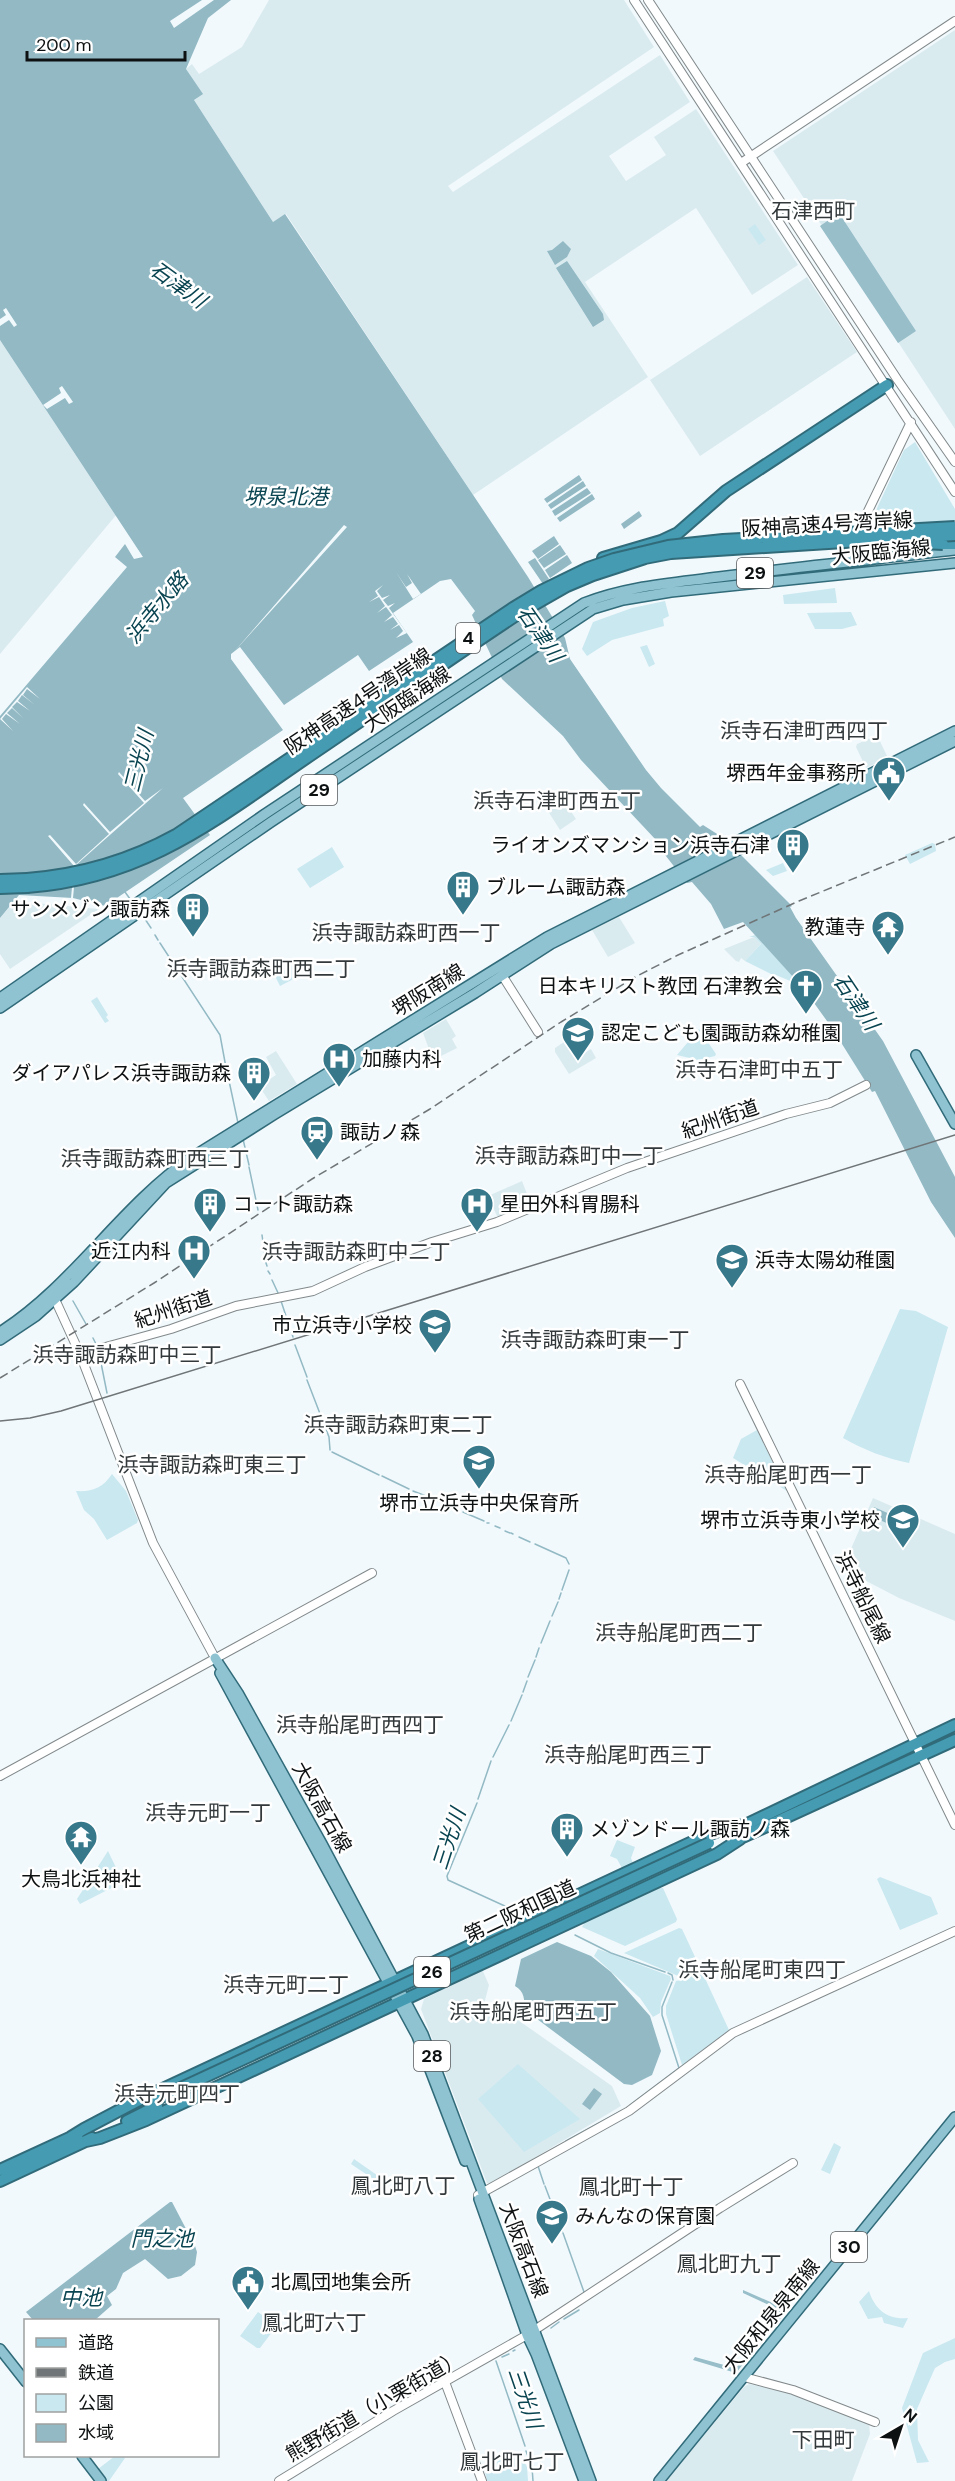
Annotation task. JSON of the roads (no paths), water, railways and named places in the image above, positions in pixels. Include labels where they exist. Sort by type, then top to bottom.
[{"type":"highway","points":[[541,591],[592,562],[661,541],[678,533],[726,491],[887,385]]},
{"type":"highway","name":"阪神高速4号湾岸線","points":[[0,880],[45,878],[90,870],[131,857],[162,843],[219,808],[541,591],[614,559],[669,546],[723,540],[955,527]]},
{"type":"highway","name":"阪神高速4号湾岸線","points":[[0,888],[48,886],[92,878],[135,864],[167,849],[215,820],[518,614],[567,586],[617,566],[645,558],[700,550],[955,535]]},
{"type":"highway","points":[[782,545],[873,542],[955,544]]},
{"type":"highway","name":"第二阪和国道","points":[[0,2181],[86,2141],[156,2103],[955,1725]]},
{"type":"highway","name":"第二阪和国道","points":[[0,2170],[71,2137],[156,2103],[955,1740]]},
{"type":"highway","name":"26","points":[[71,2137],[139,2100],[705,1836],[732,1827],[747,1825]]},
{"type":"highway","name":"26","points":[[86,2141],[146,2120],[717,1854],[740,1839]]},
{"type":"main road","name":"大阪臨海線","points":[[0,998],[497,674],[584,603],[622,591],[844,561],[955,550]]},
{"type":"main road","name":"大阪臨海線","points":[[0,1008],[265,814],[491,665],[563,622],[593,609],[633,598],[955,563]]},
{"type":"main road","name":"堺阪南線","points":[[240,1132],[547,937],[733,847],[955,731]]},
{"type":"main road","name":"堺阪南線","points":[[733,847],[955,741]]},
{"type":"main road","name":"堺阪南線","points":[[0,1340],[36,1316],[163,1177],[551,944],[679,874]]},
{"type":"main road","points":[[916,1055],[955,1124]]},
{"type":"main road","name":"堺阪南線","points":[[0,1332],[53,1296]]},
{"type":"main road","name":"大阪高石線","points":[[215,1658],[227,1688],[423,2034],[531,2332],[591,2481]]},
{"type":"main road","name":"大阪和泉泉南線","points":[[659,2481],[955,2117]]},
{"type":"main road","points":[[578,2481],[527,2345],[531,2332],[546,2348],[596,2481]]},
{"type":"main road","name":"大阪高石線","points":[[531,2332],[536,2354],[584,2481]]},
{"type":"main road","points":[[0,2349],[24,2379]]},
{"type":"main road","points":[[83,2457],[101,2481]]},
{"type":"street","points":[[634,0],[955,492]]},
{"type":"street","points":[[648,0],[897,379],[955,462]]},
{"type":"street","points":[[741,163],[955,21]]},
{"type":"street","points":[[887,385],[897,379]]},
{"type":"street","points":[[926,421],[955,454]]},
{"type":"street","points":[[844,561],[911,422]]},
{"type":"street","points":[[502,975],[538,1032]]},
{"type":"street","name":"紀州街道","points":[[80,1354],[171,1329],[236,1306],[325,1287],[365,1267],[432,1242],[497,1222],[627,1168],[786,1114],[830,1103],[866,1085]]},
{"type":"street","points":[[53,1296],[80,1354],[153,1543],[215,1658]]},
{"type":"street","name":"浜寺船尾線","points":[[740,1384],[955,1825]]},
{"type":"street","points":[[0,1776],[372,1573]]},
{"type":"street","points":[[480,2194],[628,2111],[733,2033],[955,1931]]},
{"type":"street","points":[[531,2332],[793,2163]]},
{"type":"street","name":"熊野街道（小栗街道）","points":[[279,2481],[531,2332]]},
{"type":"street","points":[[744,2378],[793,2390],[874,2422]]},
{"type":"street","points":[[445,2382],[482,2481]]},
{"type":"water","name":"堺泉北港","points":[[0,0],[202,0],[170,21],[174,28],[214,0],[231,0],[208,18],[186,69],[203,94],[194,100],[273,222],[285,214],[528,577],[565,638],[570,659],[646,770],[700,827],[703,825],[725,839],[792,906],[790,907],[796,918],[883,1041],[955,1177],[955,1238],[931,1202],[875,1091],[872,1092],[832,1028],[804,989],[743,922],[724,929],[711,904],[692,882],[687,883],[655,842],[656,840],[581,760],[563,736],[502,679],[472,615],[475,611],[451,579],[440,581],[393,613],[413,642],[369,671],[358,655],[284,705],[240,647],[231,654],[231,659],[283,730],[183,798],[210,835],[105,906],[73,898],[19,895],[0,918],[0,716],[127,567],[115,557],[125,544],[134,559],[143,557],[0,340]]},
{"type":"water","points":[[563,241],[571,249],[567,257],[555,265],[547,251],[552,250]]},
{"type":"water","points":[[567,261],[603,314],[604,320],[593,327],[556,268]]},
{"type":"water","points":[[579,475],[582,480],[547,503],[544,499]]},
{"type":"water","points":[[583,481],[586,486],[551,509],[548,505]]},
{"type":"water","points":[[587,488],[591,493],[555,516],[552,511]]},
{"type":"water","points":[[592,494],[595,499],[560,522],[557,518]]},
{"type":"water","points":[[639,511],[642,516],[624,529],[621,524]]},
{"type":"water","points":[[554,536],[559,544],[538,559],[532,551]]},
{"type":"water","points":[[560,545],[566,554],[544,568],[538,560]]},
{"type":"water","points":[[567,555],[572,563],[550,578],[545,570]]},
{"type":"water","points":[[535,558],[549,579],[543,584],[528,562]]},
{"type":"water","points":[[874,1507],[892,1515],[889,1524],[870,1516]]},
{"type":"water","points":[[557,1942],[591,1956],[611,1972],[650,2016],[661,2051],[652,2075],[632,2085],[624,2084],[525,2010],[522,1993],[515,1986],[521,1959]]},
{"type":"water","points":[[594,2088],[602,2094],[590,2110],[582,2104]]},
{"type":"water","name":"門之池","points":[[172,2202],[197,2252],[195,2265],[181,2276],[168,2279],[145,2259],[123,2273],[116,2289],[107,2296],[112,2305],[96,2319],[32,2319],[26,2312]]},
{"type":"waterway","name":"三光川","points":[[125,892],[133,903]]},
{"type":"waterway","name":"三光川","points":[[143,916],[151,928]]},
{"type":"waterway","name":"三光川","points":[[155,935],[158,940]]},
{"type":"waterway","name":"三光川","points":[[160,943],[220,1035],[227,1073]]},
{"type":"waterway","name":"三光川","points":[[228,1076],[238,1123]]},
{"type":"waterway","name":"三光川","points":[[243,1139],[249,1165]]},
{"type":"waterway","name":"三光川","points":[[249,1167],[258,1210]]},
{"type":"waterway","name":"三光川","points":[[262,1235],[265,1257]]},
{"type":"waterway","name":"三光川","points":[[265,1260],[267,1266]]},
{"type":"waterway","name":"三光川","points":[[272,1280],[279,1295]]},
{"type":"waterway","points":[[73,1301],[86,1324]]},
{"type":"waterway","name":"三光川","points":[[281,1301],[293,1337]]},
{"type":"waterway","points":[[93,1338],[97,1346]]},
{"type":"waterway","name":"三光川","points":[[295,1345],[307,1377]]},
{"type":"waterway","points":[[99,1353],[107,1393]]},
{"type":"waterway","name":"三光川","points":[[307,1380],[329,1437],[330,1450]]},
{"type":"waterway","name":"三光川","points":[[332,1452],[379,1475]]},
{"type":"waterway","name":"三光川","points":[[382,1476],[409,1489]]},
{"type":"waterway","name":"三光川","points":[[413,1491],[444,1503]]},
{"type":"waterway","name":"三光川","points":[[450,1506],[458,1509]]},
{"type":"waterway","name":"三光川","points":[[463,1512],[484,1521]]},
{"type":"waterway","name":"三光川","points":[[495,1526],[500,1528]]},
{"type":"waterway","name":"三光川","points":[[505,1531],[510,1533]]},
{"type":"waterway","name":"三光川","points":[[519,1537],[530,1542]]},
{"type":"waterway","name":"三光川","points":[[535,1544],[566,1558],[569,1564]]},
{"type":"waterway","name":"三光川","points":[[562,1590],[569,1570]]},
{"type":"waterway","name":"三光川","points":[[559,1599],[561,1593]]},
{"type":"waterway","name":"三光川","points":[[552,1616],[558,1602]]},
{"type":"waterway","name":"三光川","points":[[541,1643],[550,1621]]},
{"type":"waterway","name":"三光川","points":[[536,1657],[539,1648]]},
{"type":"waterway","name":"三光川","points":[[528,1677],[535,1660]]},
{"type":"waterway","name":"三光川","points":[[523,1692],[527,1681]]},
{"type":"waterway","name":"三光川","points":[[511,1721],[522,1695]]},
{"type":"waterway","name":"三光川","points":[[493,1757],[509,1725]]},
{"type":"waterway","name":"三光川","points":[[478,1799],[491,1761]]},
{"type":"waterway","name":"三光川","points":[[477,1803],[447,1876],[448,1880],[520,1913]]},
{"type":"waterway","name":"三光川","points":[[575,1935],[611,1953],[665,1972]]},
{"type":"waterway","name":"三光川","points":[[668,1973],[672,1975],[673,1980]]},
{"type":"waterway","name":"三光川","points":[[630,2105],[679,2068],[662,2015],[662,2007],[672,1982]]},
{"type":"waterway","name":"三光川","points":[[566,2141],[623,2110]]},
{"type":"waterway","name":"三光川","points":[[538,2166],[544,2184]]},
{"type":"waterway","name":"三光川","points":[[545,2186],[562,2231]]},
{"type":"waterway","name":"三光川","points":[[563,2233],[584,2292]]},
{"type":"waterway","name":"三光川","points":[[564,2319],[579,2310]]},
{"type":"waterway","name":"三光川","points":[[551,2328],[559,2322]]},
{"type":"waterway","name":"三光川","points":[[502,2357],[509,2354]]},
{"type":"waterway","name":"三光川","points":[[496,2361],[525,2446]]},
{"type":"waterway","name":"三光川","points":[[526,2451],[532,2467],[533,2481]]},
{"type":"tram line","points":[[0,1421],[30,1418],[61,1411],[955,1135]]},
{"type":"railway","points":[[0,1378],[154,1283],[312,1179],[430,1109],[561,1022],[637,976],[678,955],[799,901],[955,837]]},
{"type":"place","name":"堺西年金事務所","points":[[889,802]]},
{"type":"place","name":"ライオンズマンション浜寺石津","points":[[793,874]]},
{"type":"place","name":"ブルーム諏訪森","points":[[463,916]]},
{"type":"place","name":"サンメゾン諏訪森","points":[[193,938]]},
{"type":"place","name":"教蓮寺","points":[[888,956]]},
{"type":"place","name":"日本キリスト教団 石津教会","points":[[806,1015]]},
{"type":"place","name":"認定こども園諏訪森幼稚園","points":[[578,1062]]},
{"type":"place","name":"加藤内科","points":[[339,1088]]},
{"type":"place","name":"ダイアパレス浜寺諏訪森","points":[[254,1102]]},
{"type":"place","name":"諏訪ノ森","points":[[317,1161]]},
{"type":"place","name":"コート諏訪森","points":[[210,1233]]},
{"type":"place","name":"星田外科胃腸科","points":[[477,1233]]},
{"type":"place","name":"近江内科","points":[[194,1280]]},
{"type":"place","name":"浜寺太陽幼稚園","points":[[732,1289]]},
{"type":"place","name":"市立浜寺小学校","points":[[435,1354]]},
{"type":"place","name":"堺市立浜寺中央保育所","points":[[479,1490]]},
{"type":"place","name":"堺市立浜寺東小学校","points":[[903,1549]]},
{"type":"place","name":"メゾンドール諏訪ノ森","points":[[567,1858]]},
{"type":"place","name":"大鳥北浜神社","points":[[81,1866]]},
{"type":"place","name":"みんなの保育園","points":[[552,2245]]},
{"type":"place","name":"北鳳団地集会所","points":[[248,2311]]},
{"type":"district","name":"石津西町","points":[[813,211]]},
{"type":"district","name":"浜寺石津町西四丁","points":[[804,731]]},
{"type":"district","name":"浜寺石津町西五丁","points":[[557,801]]},
{"type":"district","name":"浜寺諏訪森町西一丁","points":[[406,933]]},
{"type":"district","name":"浜寺諏訪森町西二丁","points":[[261,969]]},
{"type":"district","name":"浜寺石津町中五丁","points":[[759,1070]]},
{"type":"district","name":"浜寺諏訪森町中一丁","points":[[569,1156]]},
{"type":"district","name":"浜寺諏訪森町西三丁","points":[[155,1159]]},
{"type":"district","name":"浜寺諏訪森町中二丁","points":[[356,1252]]},
{"type":"district","name":"浜寺諏訪森町東一丁","points":[[595,1340]]},
{"type":"district","name":"浜寺諏訪森町中三丁","points":[[127,1355]]},
{"type":"district","name":"浜寺諏訪森町東二丁","points":[[398,1425]]},
{"type":"district","name":"浜寺諏訪森町東三丁","points":[[212,1465]]},
{"type":"district","name":"浜寺船尾町西一丁","points":[[788,1475]]},
{"type":"district","name":"浜寺船尾町西二丁","points":[[679,1633]]},
{"type":"district","name":"浜寺船尾町西四丁","points":[[360,1725]]},
{"type":"district","name":"浜寺船尾町西三丁","points":[[628,1755]]},
{"type":"district","name":"浜寺元町一丁","points":[[208,1813]]},
{"type":"district","name":"浜寺船尾町東四丁","points":[[762,1970]]},
{"type":"district","name":"浜寺元町二丁","points":[[286,1985]]},
{"type":"district","name":"浜寺船尾町西五丁","points":[[533,2012]]},
{"type":"district","name":"浜寺元町四丁","points":[[177,2094]]},
{"type":"district","name":"鳳北町八丁","points":[[403,2186]]},
{"type":"district","name":"鳳北町十丁","points":[[631,2187]]},
{"type":"district","name":"鳳北町九丁","points":[[729,2264]]},
{"type":"district","name":"鳳北町六丁","points":[[314,2323]]},
{"type":"district","name":"下田町","points":[[823,2440]]},
{"type":"district","name":"鳳北町七丁","points":[[512,2462]]},
{"type":"water label","name":"石津川","points":[[178,285]]},
{"type":"water label","name":"浜寺水路","points":[[157,608]]},
{"type":"water label","name":"石津川","points":[[540,634]]},
{"type":"water label","name":"石津川","points":[[856,1002]]},
{"type":"water label","name":"中池","points":[[81,2298]]}]
